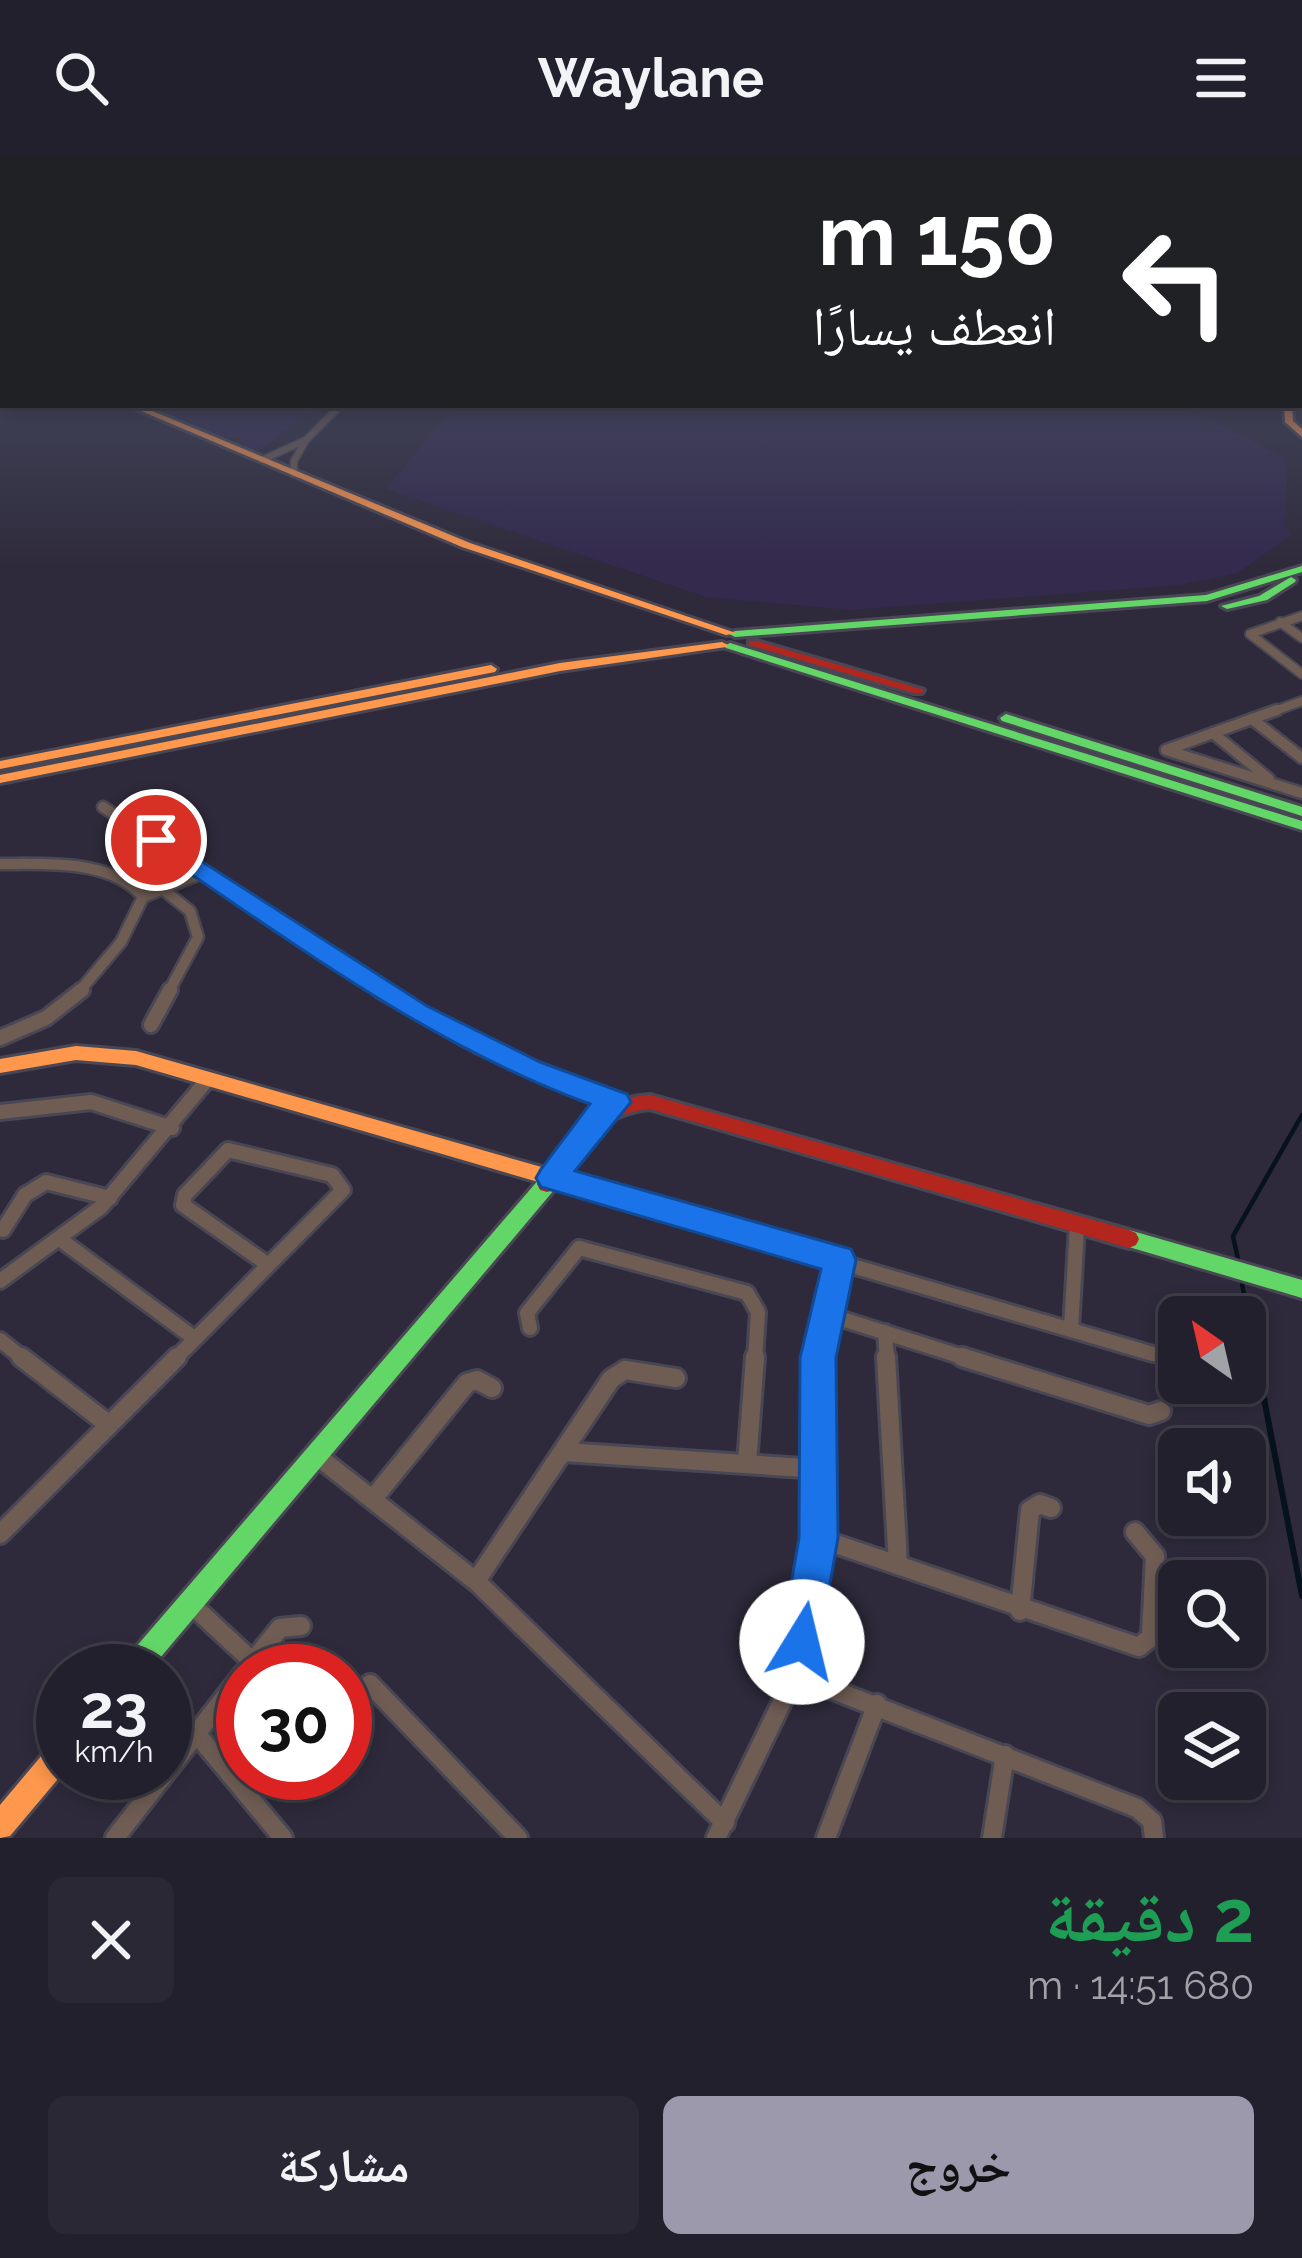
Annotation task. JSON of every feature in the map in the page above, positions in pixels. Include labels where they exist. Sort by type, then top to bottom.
[{"type":"main road","points":[[149,412],[466,545],[688,617],[730,639],[1302,826]]},
{"type":"main road","points":[[0,779],[560,667],[730,639],[1220,607],[1263,598],[1302,571]]},
{"type":"main road","points":[[685,637],[698,629],[688,617]]},
{"type":"main road","points":[[0,765],[544,659],[685,637],[730,639],[820,658],[1302,812]]},
{"type":"main road","points":[[0,1066],[45,1056],[105,1052],[552,1178]]},
{"type":"main road","points":[[155,1644],[552,1178],[599,1113],[616,1102],[650,1102],[1302,1288]]},
{"type":"main road","points":[[0,1826],[36,1784]]},
{"type":"street","points":[[295,474],[294,461],[306,440],[334,412]]},
{"type":"street","points":[[262,460],[306,440]]},
{"type":"street","points":[[1302,616],[1251,637],[1302,674]]},
{"type":"street","points":[[1280,622],[1302,638]]},
{"type":"street","points":[[1302,701],[1166,750],[1302,793]]},
{"type":"street","points":[[1290,705],[1302,714]]},
{"type":"street","points":[[1252,719],[1302,758]]},
{"type":"street","points":[[1213,734],[1274,784]]},
{"type":"street","points":[[104,807],[417,1013],[513,1063],[616,1102]]},
{"type":"street","points":[[0,864],[109,873],[133,884],[143,898]]},
{"type":"street","points":[[0,1038],[34,1026],[72,999],[130,924],[143,898],[204,872]]},
{"type":"street","points":[[151,1025],[198,937],[190,911],[165,891]]},
{"type":"street","points":[[0,1281],[61,1240],[110,1198],[208,1079]]},
{"type":"street","points":[[0,1112],[92,1102],[172,1127]]},
{"type":"street","points":[[3,1526],[343,1190],[341,1181],[228,1150],[185,1195],[183,1205],[267,1264]]},
{"type":"street","points":[[552,1178],[1153,1354]]},
{"type":"street","points":[[3,1230],[21,1197],[40,1181],[54,1179],[110,1198]]},
{"type":"street","points":[[1071,1329],[1077,1226]]},
{"type":"street","points":[[61,1240],[194,1338]]},
{"type":"street","points":[[530,1328],[527,1313],[579,1248],[746,1294],[758,1312],[746,1464]]},
{"type":"street","points":[[316,1455],[376,1495],[476,1581],[721,1831],[795,1675],[818,1538],[816,1390],[826,1314],[840,1260]]},
{"type":"street","points":[[826,1314],[1149,1415],[1161,1411]]},
{"type":"street","points":[[886,1332],[898,1565]]},
{"type":"street","points":[[0,1340],[109,1424]]},
{"type":"street","points":[[476,1581],[617,1373],[676,1378]]},
{"type":"street","points":[[376,1495],[467,1383],[477,1380],[492,1388]]},
{"type":"street","points":[[564,1452],[819,1469]]},
{"type":"street","points":[[1020,1611],[1030,1510],[1040,1504],[1051,1508]]},
{"type":"street","points":[[818,1538],[1129,1647],[1147,1645],[1155,1556],[1135,1532]]},
{"type":"street","points":[[190,1603],[225,1644]]},
{"type":"street","points":[[267,1644],[280,1628],[301,1626]]},
{"type":"street","points":[[795,1675],[1137,1808],[1152,1821],[1154,1838]]},
{"type":"street","points":[[372,1686],[518,1838]]},
{"type":"street","points":[[826,1838],[877,1704]]},
{"type":"street","points":[[115,1838],[216,1708]]},
{"type":"street","points":[[196,1733],[283,1838]]},
{"type":"street","points":[[992,1838],[1005,1755]]},
{"type":"shaded area","points":[[164,412],[312,412],[258,451],[245,447],[238,437],[217,436]]},
{"type":"shaded area","points":[[449,412],[1191,412],[1288,460],[1284,525],[1291,535],[1238,573],[1180,585],[850,610],[706,597],[386,489]]},
{"type":"waterway","points":[[1238,1259],[1233,1236],[1302,1115]]},
{"type":"waterway","points":[[1242,1284],[1244,1296]]},
{"type":"waterway","points":[[1265,1404],[1302,1596]]},
{"type":"traffic: fast","points":[[735,634],[1207,598],[1302,569]]},
{"type":"traffic: fast","points":[[1227,606],[1263,598],[1291,580]]},
{"type":"traffic: fast","points":[[730,646],[1302,826]]},
{"type":"traffic: fast","points":[[1006,718],[1302,812]]},
{"type":"traffic: fast","points":[[155,1644],[547,1184]]},
{"type":"traffic: fast","points":[[1129,1239],[1302,1289]]},
{"type":"traffic: slow","points":[[149,412],[466,545],[730,633]]},
{"type":"traffic: slow","points":[[1288,412],[1289,422],[1302,434]]},
{"type":"traffic: slow","points":[[0,779],[560,667],[722,645]]},
{"type":"traffic: slow","points":[[0,765],[491,669]]},
{"type":"traffic: slow","points":[[0,1066],[76,1053],[136,1058],[552,1178]]},
{"type":"traffic: slow","points":[[0,1826],[36,1784]]},
{"type":"traffic: jam","points":[[753,643],[918,690]]},
{"type":"traffic: jam","points":[[547,1184],[601,1117],[631,1103],[650,1102],[1129,1239]]},
{"type":"route","points":[[156,840],[417,1013],[530,1070],[616,1102],[599,1113],[552,1178],[840,1260],[818,1358],[818,1538],[802,1642]]}]
